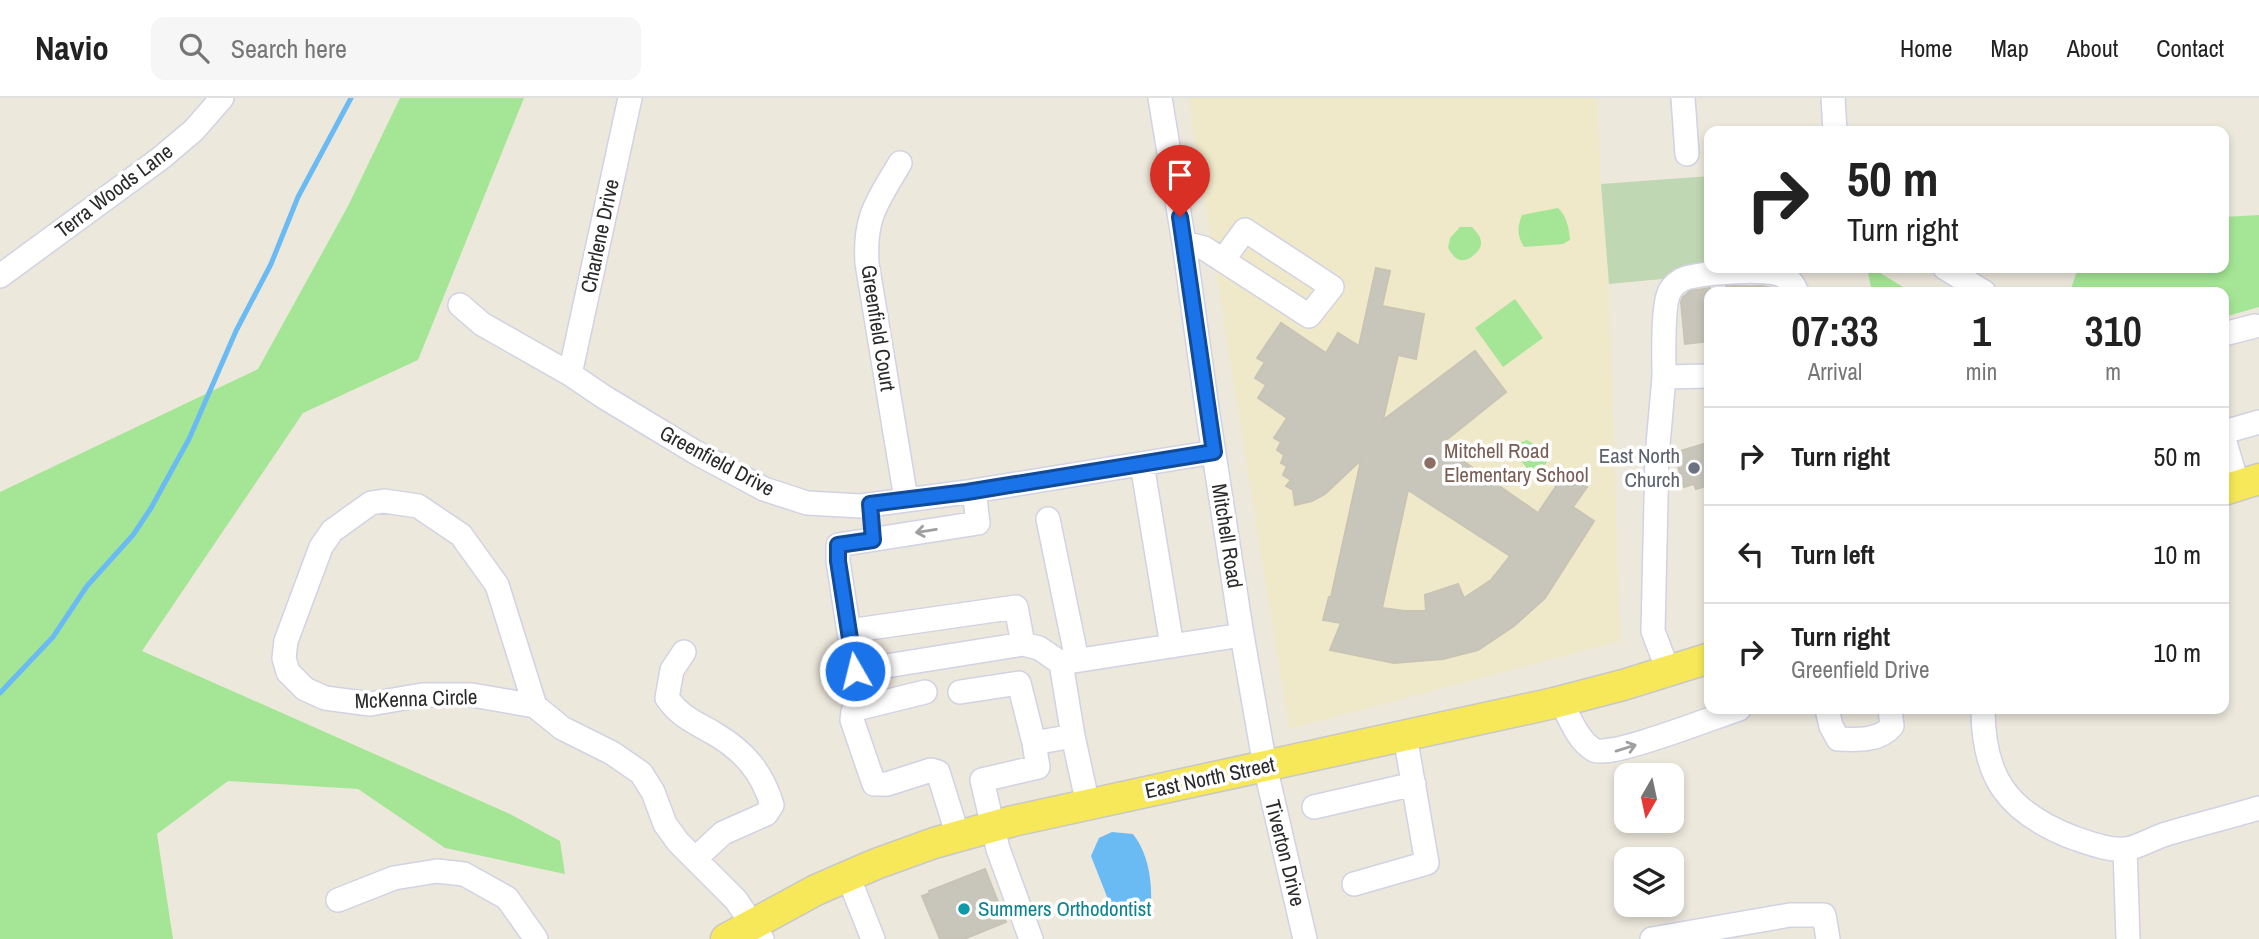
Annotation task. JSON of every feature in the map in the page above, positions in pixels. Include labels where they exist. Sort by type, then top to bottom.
[{"type":"main road","name":"East North Street","points":[[726,939],[756,931],[848,876],[958,836],[1560,701],[1704,660]]},
{"type":"street","name":"Terra Woods Lane","points":[[0,276],[160,158],[194,130],[222,98]]},
{"type":"street","name":"Charlene Drive","points":[[570,374],[630,98]]},
{"type":"street","name":"Mitchell Road","points":[[1160,98],[1242,635],[1265,766]]},
{"type":"street","points":[[1683,98],[1687,155]]},
{"type":"street","points":[[1833,98],[1835,126]]},
{"type":"street","name":"Greenfield Court","points":[[900,163],[873,209],[866,237],[867,263],[905,499]]},
{"type":"street","points":[[1184,243],[1204,248],[1223,260]]},
{"type":"street","points":[[1668,671],[1653,631],[1657,456],[1667,298],[1676,283],[1685,278],[1724,273]]},
{"type":"street","points":[[1774,273],[1783,275],[1794,287]]},
{"type":"street","points":[[1953,273],[1976,287]]},
{"type":"street","name":"Greenfield Drive","points":[[460,305],[482,324],[570,374],[695,452],[764,489],[807,503],[836,506],[870,504],[974,491],[1214,452]]},
{"type":"street","points":[[2229,333],[2255,326]]},
{"type":"street","points":[[1664,377],[1704,376]]},
{"type":"street","points":[[2229,431],[2259,422]]},
{"type":"street","points":[[2229,453],[2240,485]]},
{"type":"street","points":[[1142,464],[1172,646]]},
{"type":"street","points":[[974,491],[978,523],[838,545],[838,561],[855,671],[1023,644],[1069,661],[1242,635]]},
{"type":"street","name":"McKenna Circle","points":[[535,706],[497,586],[461,535],[418,506],[384,501],[371,503],[332,531],[321,547],[286,641],[284,658],[288,672],[305,689],[325,698],[370,705],[422,695],[472,695],[535,706],[562,728],[612,753],[641,774],[653,792],[665,824],[678,842],[736,900],[756,931]]},
{"type":"street","points":[[870,504],[873,540]]},
{"type":"street","points":[[1048,519],[1069,661],[1073,736],[1088,805]]},
{"type":"street","points":[[849,631],[1016,607],[1023,644]]},
{"type":"street","points":[[684,652],[672,670],[667,698],[677,713],[717,735],[751,762],[762,779],[772,804],[766,814],[723,833],[696,858]]},
{"type":"street","points":[[960,692],[1019,683],[1038,767],[982,779],[992,827],[1031,939]]},
{"type":"street","points":[[925,692],[860,708],[853,712],[852,720],[874,784],[887,784],[932,770],[937,772],[958,836]]},
{"type":"street","points":[[1560,701],[1583,740],[1602,753],[1648,741],[1725,714]]},
{"type":"street","points":[[1828,714],[1831,726],[1839,739],[1857,740],[1886,734],[1892,726],[1891,714]]},
{"type":"street","points":[[1983,714],[1987,751],[1995,775],[2008,797],[2021,810],[2050,829],[2084,841],[2125,849],[2259,808]]},
{"type":"street","points":[[1034,743],[1073,736]]},
{"type":"street","points":[[1354,884],[1427,863],[1405,736]]},
{"type":"street","name":"Tiverton Drive","points":[[1265,766],[1305,939]]},
{"type":"street","points":[[1314,807],[1414,784]]},
{"type":"street","points":[[2125,849],[2128,939]]},
{"type":"street","points":[[338,900],[394,878],[437,872],[464,874],[507,898],[536,939]]},
{"type":"street","points":[[848,876],[870,931]]},
{"type":"street","points":[[1652,939],[1790,915],[1824,915],[1828,939]]},
{"type":"shaded area","name":"Mitchell Road Elementary School","points":[[1188,98],[1597,98],[1609,284],[1620,641],[1289,729]]},
{"type":"green space","points":[[400,98],[524,98],[418,360],[303,413],[142,651],[510,814],[560,841],[565,874],[445,848],[358,789],[228,781],[157,834],[173,939],[0,939],[0,492],[258,369],[348,206]]},
{"type":"green space","points":[[1704,176],[1704,273],[1725,273],[1609,284],[1601,184]]},
{"type":"green space","points":[[1558,208],[1568,227],[1570,240],[1563,244],[1524,247],[1518,231],[1522,215]]},
{"type":"green space","points":[[2259,215],[2259,307],[2229,316],[2229,287],[2072,287],[2076,273],[2229,273],[2229,217]]},
{"type":"green space","points":[[1460,227],[1472,227],[1481,241],[1478,251],[1466,260],[1453,256],[1448,248],[1450,238]]},
{"type":"green space","points":[[1868,273],[1880,273],[1903,287],[1871,287]]},
{"type":"green space","points":[[1515,299],[1543,338],[1503,367],[1475,328]]},
{"type":"green space","points":[[1527,440],[1539,447],[1548,460],[1542,470],[1530,472],[1514,452],[1517,444]]},
{"type":"water","points":[[1112,832],[1133,834],[1146,859],[1151,907],[1135,919],[1122,919],[1113,912],[1091,856],[1099,838]]},
{"type":"building","points":[[1376,268],[1390,271],[1382,306],[1424,314],[1416,359],[1398,355],[1383,420],[1475,351],[1506,392],[1440,445],[1538,513],[1565,473],[1587,487],[1573,507],[1594,521],[1545,598],[1514,626],[1478,650],[1443,659],[1394,663],[1330,650],[1341,623],[1323,620],[1331,597],[1361,460],[1325,494],[1295,505],[1293,490],[1286,486],[1291,480],[1283,475],[1287,466],[1281,463],[1284,455],[1277,450],[1281,442],[1274,438],[1287,418],[1258,398],[1266,385],[1255,378],[1265,362],[1257,358],[1281,323],[1326,353],[1338,333],[1359,346]],"holes":[[[1408,490],[1510,556],[1491,580],[1464,598],[1458,584],[1425,595],[1426,611],[1382,608]]]},
{"type":"building","points":[[1763,286],[1768,287],[1726,287]]},
{"type":"building","points":[[1704,289],[1704,342],[1685,344],[1681,302],[1690,291]]},
{"type":"building","name":"East North Church","points":[[1704,444],[1704,487],[1696,489],[1694,484],[1684,487],[1674,453]]},
{"type":"building","name":"Summers Orthodontist","points":[[985,869],[1006,922],[964,939],[940,939],[922,896]]},
{"type":"waterway","points":[[0,693],[53,637],[87,586],[133,535],[151,508],[189,439],[236,331],[271,264],[298,197],[351,98]]},
{"type":"place","name":"Mitchell Road Elementary School","points":[[1430,463]]},
{"type":"place","name":"East North Church","points":[[1694,468]]},
{"type":"place","name":"Summers Orthodontist","points":[[964,909]]},
{"type":"route","points":[[855,671],[838,561],[838,545],[873,540],[870,504],[967,492],[1214,452],[1180,217]]}]
